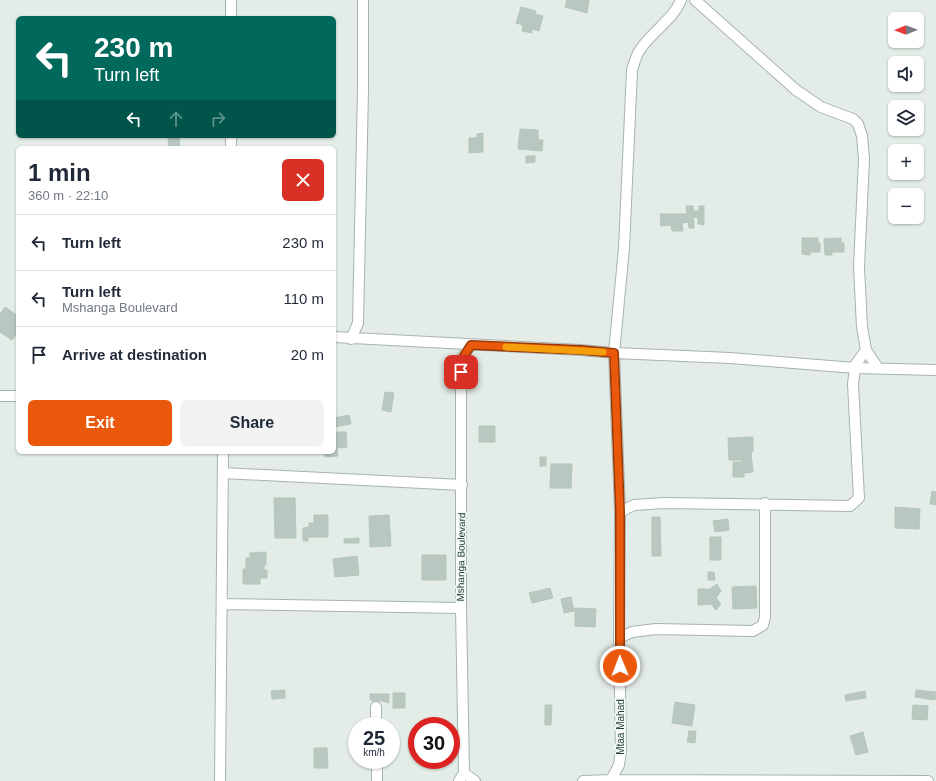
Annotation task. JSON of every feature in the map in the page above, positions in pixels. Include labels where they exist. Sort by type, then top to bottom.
[{"type":"street","points":[[231,0],[231,16]]},
{"type":"street","points":[[351,339],[358,323],[363,90],[363,0]]},
{"type":"street","name":"Mtaa Mahad","points":[[611,780],[619,765],[621,750],[619,638],[620,512],[614,353],[624,248],[632,70],[638,51],[678,8],[681,0]]},
{"type":"street","points":[[695,0],[796,90],[821,107],[853,119],[858,124],[862,136],[864,159],[859,267],[862,327],[866,350],[878,368]]},
{"type":"street","points":[[336,338],[730,358],[854,368],[936,370]]},
{"type":"street","points":[[449,344],[462,359],[471,345]]},
{"type":"street","points":[[620,512],[634,506],[664,503],[850,506],[859,498],[853,384],[854,368],[866,350]]},
{"type":"street","name":"Mshanga Boulevard","points":[[462,359],[462,777],[475,781]]},
{"type":"street","points":[[0,396],[16,396]]},
{"type":"street","points":[[220,781],[223,454]]},
{"type":"street","points":[[222,474],[462,485]]},
{"type":"street","points":[[619,638],[632,632],[656,629],[753,631],[763,625],[765,617],[765,504]]},
{"type":"street","points":[[222,604],[461,608]]},
{"type":"street","points":[[376,708],[376,717]]},
{"type":"street","name":"Mtaa Mahad","points":[[619,765],[634,780]]},
{"type":"street","points":[[377,769],[377,781]]},
{"type":"street","points":[[583,781],[928,781]]},
{"type":"building","points":[[567,0],[589,0],[587,13],[565,7]]},
{"type":"building","points":[[521,7],[536,11],[535,14],[543,16],[539,31],[532,29],[532,33],[522,31],[523,25],[516,23]]},
{"type":"building","points":[[520,129],[538,130],[538,140],[543,140],[542,151],[518,149]]},
{"type":"building","points":[[483,133],[483,152],[469,153],[469,138],[477,138],[477,134]]},
{"type":"building","points":[[168,138],[179,138],[180,146],[169,146]]},
{"type":"building","points":[[526,156],[535,156],[535,162],[526,163]]},
{"type":"building","points":[[686,206],[693,206],[694,228],[689,228],[688,222],[682,223],[683,231],[672,231],[671,225],[661,226],[660,214],[687,214]]},
{"type":"building","points":[[699,206],[704,206],[704,225],[698,224],[698,218],[694,217],[694,211],[699,211]]},
{"type":"building","points":[[802,238],[818,238],[818,243],[820,243],[820,252],[810,252],[810,255],[802,254]]},
{"type":"building","points":[[841,238],[841,243],[844,243],[844,252],[832,252],[832,255],[825,255],[824,239]]},
{"type":"building","points":[[5,307],[16,315],[16,335],[12,340],[0,332],[0,314]]},
{"type":"building","points":[[385,392],[394,393],[391,412],[382,410]]},
{"type":"building","points":[[349,415],[351,424],[336,427],[336,418]]},
{"type":"building","points":[[479,426],[495,426],[495,442],[479,442]]},
{"type":"building","points":[[336,432],[346,432],[347,447],[337,448],[338,456],[325,457],[325,454],[336,454]]},
{"type":"building","points":[[753,437],[753,452],[751,452],[753,472],[744,473],[744,477],[733,477],[733,462],[742,462],[742,460],[729,460],[728,438]]},
{"type":"building","points":[[540,457],[546,457],[546,466],[540,466]]},
{"type":"building","points":[[551,464],[572,464],[571,488],[550,488]]},
{"type":"building","points":[[932,491],[936,492],[936,505],[930,504]]},
{"type":"building","points":[[274,498],[295,498],[296,538],[275,538]]},
{"type":"building","points":[[895,507],[920,509],[919,529],[895,528]]},
{"type":"building","points":[[314,515],[328,515],[328,537],[308,537],[308,541],[303,541],[303,528],[309,527],[309,523],[314,523]]},
{"type":"building","points":[[389,515],[391,546],[370,547],[369,516]]},
{"type":"building","points":[[652,517],[660,517],[661,556],[652,556]]},
{"type":"building","points":[[728,519],[729,530],[715,532],[713,521]]},
{"type":"building","points":[[710,537],[721,537],[721,560],[710,560]]},
{"type":"building","points":[[359,538],[359,543],[344,543],[344,539]]},
{"type":"building","points":[[266,552],[266,565],[264,565],[264,570],[267,570],[267,578],[260,578],[260,584],[243,584],[243,569],[246,569],[246,558],[250,558],[250,553]]},
{"type":"building","points":[[422,555],[446,555],[446,580],[422,580]]},
{"type":"building","points":[[357,556],[359,575],[335,577],[333,559]]},
{"type":"building","points":[[708,572],[714,572],[715,580],[708,580]]},
{"type":"building","points":[[717,584],[721,591],[716,598],[721,604],[716,610],[711,604],[698,605],[698,589],[710,589]]},
{"type":"building","points":[[756,586],[757,608],[733,609],[732,587]]},
{"type":"building","points":[[550,588],[553,598],[532,603],[529,593]]},
{"type":"building","points":[[571,597],[574,611],[564,613],[561,599]]},
{"type":"building","points":[[575,608],[596,609],[595,627],[575,626]]},
{"type":"building","points":[[285,690],[285,698],[272,699],[271,691]]},
{"type":"building","points":[[916,690],[936,692],[935,700],[915,697]]},
{"type":"building","points":[[865,691],[866,698],[846,701],[845,695]]},
{"type":"building","points":[[393,693],[405,693],[405,708],[393,708]]},
{"type":"building","points":[[370,694],[389,694],[389,703],[379,700],[379,705],[373,705],[373,700],[370,700]]},
{"type":"building","points":[[675,702],[695,705],[692,726],[672,723]]},
{"type":"building","points":[[545,705],[552,705],[551,725],[545,725]]},
{"type":"building","points":[[913,705],[928,706],[927,720],[912,719]]},
{"type":"building","points":[[689,731],[696,731],[695,743],[687,742]]},
{"type":"building","points":[[863,732],[868,752],[856,755],[850,736]]},
{"type":"building","points":[[314,748],[327,748],[328,768],[314,768]]},
{"type":"slow traffic","points":[[506,347],[603,352]]},
{"type":"route","points":[[461,372],[462,359],[471,345],[614,353],[620,512],[620,666]]}]
